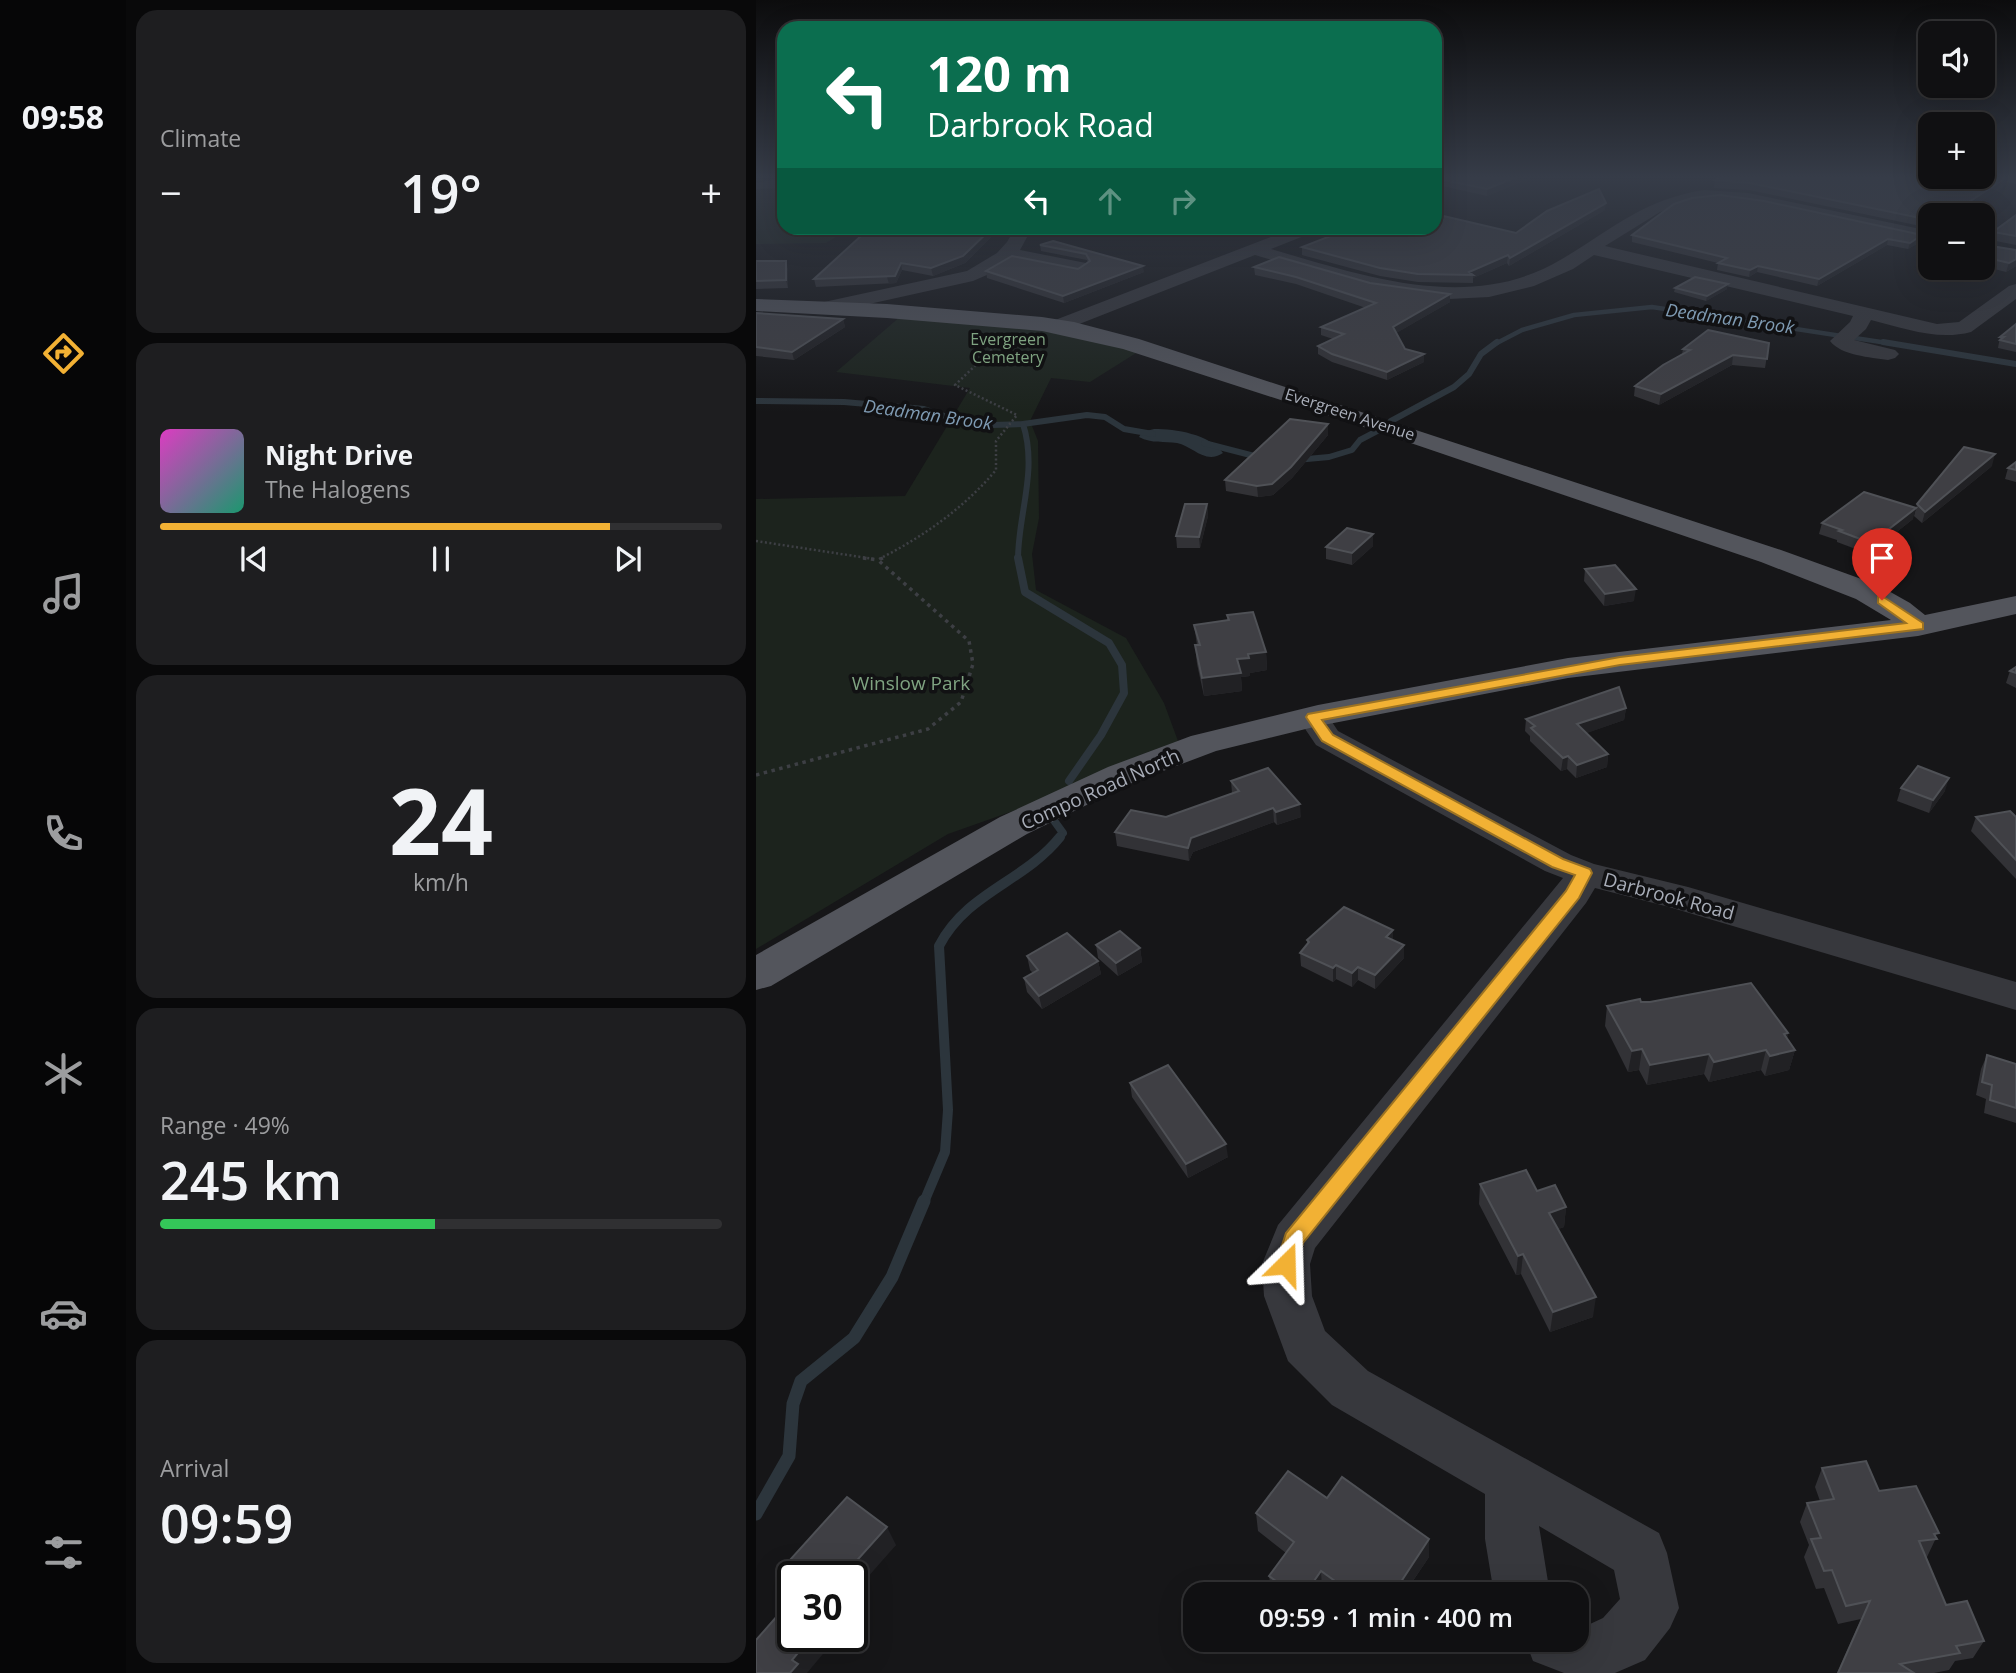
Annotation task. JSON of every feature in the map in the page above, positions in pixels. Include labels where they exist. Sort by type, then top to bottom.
[{"type":"main road","name":"Evergreen Avenue","points":[[756,306],[824,308],[1057,326],[1170,355],[1738,545],[1867,592],[1899,610],[1918,626]]},
{"type":"main road","name":"Compo Road North","points":[[756,975],[951,861],[1082,793],[1150,763],[1201,745],[1313,717],[1620,661],[1918,626],[2016,605]]},
{"type":"street","points":[[824,308],[958,279],[987,269],[1007,255]]},
{"type":"street","points":[[1020,255],[1079,267]]},
{"type":"street","points":[[1057,326],[1238,255]]},
{"type":"street","points":[[1275,255],[1395,289],[1464,295],[1518,286],[1566,264],[1579,255]]},
{"type":"street","points":[[1619,255],[1937,330],[1964,328],[2016,290]]},
{"type":"street","points":[[1864,313],[1858,325],[1840,341],[1850,346],[1888,354]]},
{"type":"street","name":"Darbrook Road","points":[[1313,717],[1327,738],[1558,863],[1584,873],[1688,900],[2016,996]]},
{"type":"street","points":[[1584,873],[1573,894],[1294,1239],[1286,1264],[1288,1296],[1306,1345],[1349,1388],[1639,1553],[1650,1608],[1625,1639],[1591,1654],[1586,1652]]},
{"type":"street","points":[[1513,1482],[1510,1506],[1515,1568],[1519,1582]]},
{"type":"path","points":[[878,560],[909,544],[975,496],[996,470],[996,442],[1017,415],[955,385],[1021,322]]},
{"type":"path","points":[[756,541],[878,560],[969,641],[973,664],[961,702],[928,729],[756,775]]},
{"type":"green space","name":"Winslow Park","points":[[901,316],[1007,324],[1141,350],[1090,382],[1051,378],[1030,421],[1038,441],[1039,518],[1032,554],[1036,590],[1126,638],[1164,703],[1178,741],[1130,759],[1024,807],[948,834],[756,949],[756,499],[905,496],[970,388],[836,372]]},
{"type":"shaded area","points":[[1154,429],[1201,437],[1223,453],[1210,457],[1177,443],[1139,437],[1142,432]]},
{"type":"building","points":[[840,255],[964,255],[931,268],[901,263],[895,276],[814,279]]},
{"type":"building","points":[[1087,255],[1104,255],[1143,266],[1063,296],[986,271],[1012,256],[1078,269],[1090,261]]},
{"type":"building","points":[[1332,255],[1508,255],[1469,272],[1473,275],[1418,274],[1380,268]]},
{"type":"building","points":[[1715,255],[1860,255],[1819,279],[1758,266],[1750,270],[1718,263],[1727,258]]},
{"type":"building","points":[[1995,255],[2016,255],[2016,259],[2009,263],[1995,260]]},
{"type":"building","points":[[1279,257],[1370,283],[1450,294],[1393,327],[1405,349],[1424,354],[1387,372],[1332,354],[1318,346],[1344,334],[1321,327],[1376,303],[1296,277],[1254,267]]},
{"type":"building","points":[[756,261],[786,261],[786,280],[756,281]]},
{"type":"building","points":[[1695,277],[1728,284],[1707,296],[1675,288]]},
{"type":"building","points":[[756,313],[843,319],[792,352],[756,347]]},
{"type":"building","points":[[2016,324],[2016,344],[2000,340],[2004,337],[2000,337]]},
{"type":"building","points":[[1708,330],[1769,343],[1767,359],[1733,355],[1661,394],[1635,386],[1663,365],[1690,350],[1683,349]]},
{"type":"building","points":[[1290,419],[1328,424],[1291,467],[1272,484],[1257,486],[1225,480]]},
{"type":"building","points":[[1964,447],[1995,454],[1925,512],[1917,504]]},
{"type":"building","points":[[2016,462],[2016,470],[2008,468]]},
{"type":"building","points":[[1864,492],[1916,508],[1871,543],[1822,523]]},
{"type":"building","points":[[1185,504],[1207,504],[1199,537],[1176,536]]},
{"type":"building","points":[[1347,528],[1373,534],[1352,553],[1326,547]]},
{"type":"building","points":[[1615,565],[1636,589],[1605,594],[1585,569]]},
{"type":"building","points":[[1253,612],[1266,652],[1248,654],[1249,658],[1237,659],[1241,673],[1202,678],[1195,645],[1200,645],[1194,625],[1229,620],[1227,615]]},
{"type":"building","points":[[1619,687],[1626,708],[1577,724],[1608,754],[1577,765],[1568,756],[1563,758],[1531,728],[1535,726],[1526,719]]},
{"type":"building","points":[[1918,766],[1949,778],[1933,800],[1901,788]]},
{"type":"building","points":[[1268,768],[1300,804],[1276,812],[1273,808],[1191,838],[1188,848],[1115,832],[1131,810],[1166,817],[1239,791],[1231,781]]},
{"type":"building","points":[[2010,811],[2016,817],[2016,860],[1976,817]]},
{"type":"building","points":[[1344,907],[1393,930],[1386,937],[1404,945],[1375,975],[1358,967],[1352,973],[1336,965],[1333,968],[1300,953],[1309,942],[1307,940]]},
{"type":"building","points":[[1120,931],[1140,948],[1116,963],[1096,945]]},
{"type":"building","points":[[1067,933],[1098,961],[1039,996],[1024,978],[1038,970],[1027,956]]},
{"type":"building","points":[[1751,983],[1788,1033],[1784,1034],[1795,1050],[1770,1056],[1766,1050],[1714,1062],[1709,1054],[1650,1065],[1642,1049],[1632,1051],[1607,1006],[1640,999],[1641,1002],[1650,1002]]},
{"type":"building","points":[[1987,1055],[2016,1064],[2016,1108],[1990,1100],[1992,1085],[1982,1082]]},
{"type":"building","points":[[1168,1065],[1226,1144],[1186,1164],[1130,1083]]},
{"type":"building","points":[[1526,1170],[1537,1191],[1555,1185],[1566,1207],[1549,1213],[1596,1297],[1553,1312],[1523,1254],[1518,1256],[1480,1184]]},
{"type":"building","points":[[1866,1461],[1879,1491],[1916,1486],[1939,1533],[1934,1534],[1937,1539],[1919,1541],[1946,1605],[1967,1601],[1984,1641],[1956,1646],[1960,1653],[1900,1664],[1914,1673],[1838,1673],[1870,1601],[1846,1606],[1832,1570],[1824,1571],[1811,1539],[1821,1538],[1807,1503],[1834,1499],[1822,1468]]},
{"type":"building","points":[[1288,1471],[1327,1498],[1342,1477],[1429,1539],[1401,1582],[1336,1582],[1321,1571],[1313,1582],[1277,1582],[1269,1576],[1294,1542],[1256,1513]]},
{"type":"building","points":[[847,1497],[887,1527],[856,1561],[789,1561]]},
{"type":"building","points":[[777,1616],[777,1652],[799,1652],[792,1660],[798,1664],[790,1673],[756,1673],[756,1640]]},
{"type":"waterway","name":"Deadman Brook","points":[[1495,344],[1522,330],[1574,315],[1652,307],[1894,344]]},
{"type":"waterway","name":"Deadman Brook","points":[[1391,421],[1454,387],[1469,374],[1481,354],[1497,342]]},
{"type":"waterway","name":"Deadman Brook","points":[[1883,342],[2016,364]]},
{"type":"waterway","name":"Deadman Brook","points":[[756,401],[844,402],[924,409],[959,421],[993,425],[1023,424]]},
{"type":"waterway","name":"Deadman Brook","points":[[1023,424],[1087,415],[1105,417],[1124,429],[1153,434]]},
{"type":"waterway","points":[[1018,558],[1029,459],[1023,424]]},
{"type":"waterway","name":"Deadman Brook","points":[[1296,460],[1329,457],[1352,450],[1360,440],[1379,430]]},
{"type":"waterway","name":"Deadman Brook","points":[[1204,443],[1262,458]]},
{"type":"waterway","points":[[1018,558],[1025,592],[1109,643],[1122,665],[1124,693],[1101,735],[1069,781]]},
{"type":"waterway","points":[[1055,822],[1063,833],[1058,839]]},
{"type":"waterway","points":[[924,1202],[945,1152],[948,1110],[939,946],[965,913],[1030,865],[1060,837]]},
{"type":"waterway","points":[[756,1514],[789,1456],[793,1404],[801,1381],[854,1338],[892,1277],[924,1201]]},
{"type":"route","points":[[1286,1264],[1294,1239],[1573,894],[1584,873],[1558,863],[1327,738],[1313,717],[1458,688],[1620,661],[1918,626],[1882,600]]},
{"type":"park label","name":"Evergreen Cemetery","points":[[1008,348]]}]
